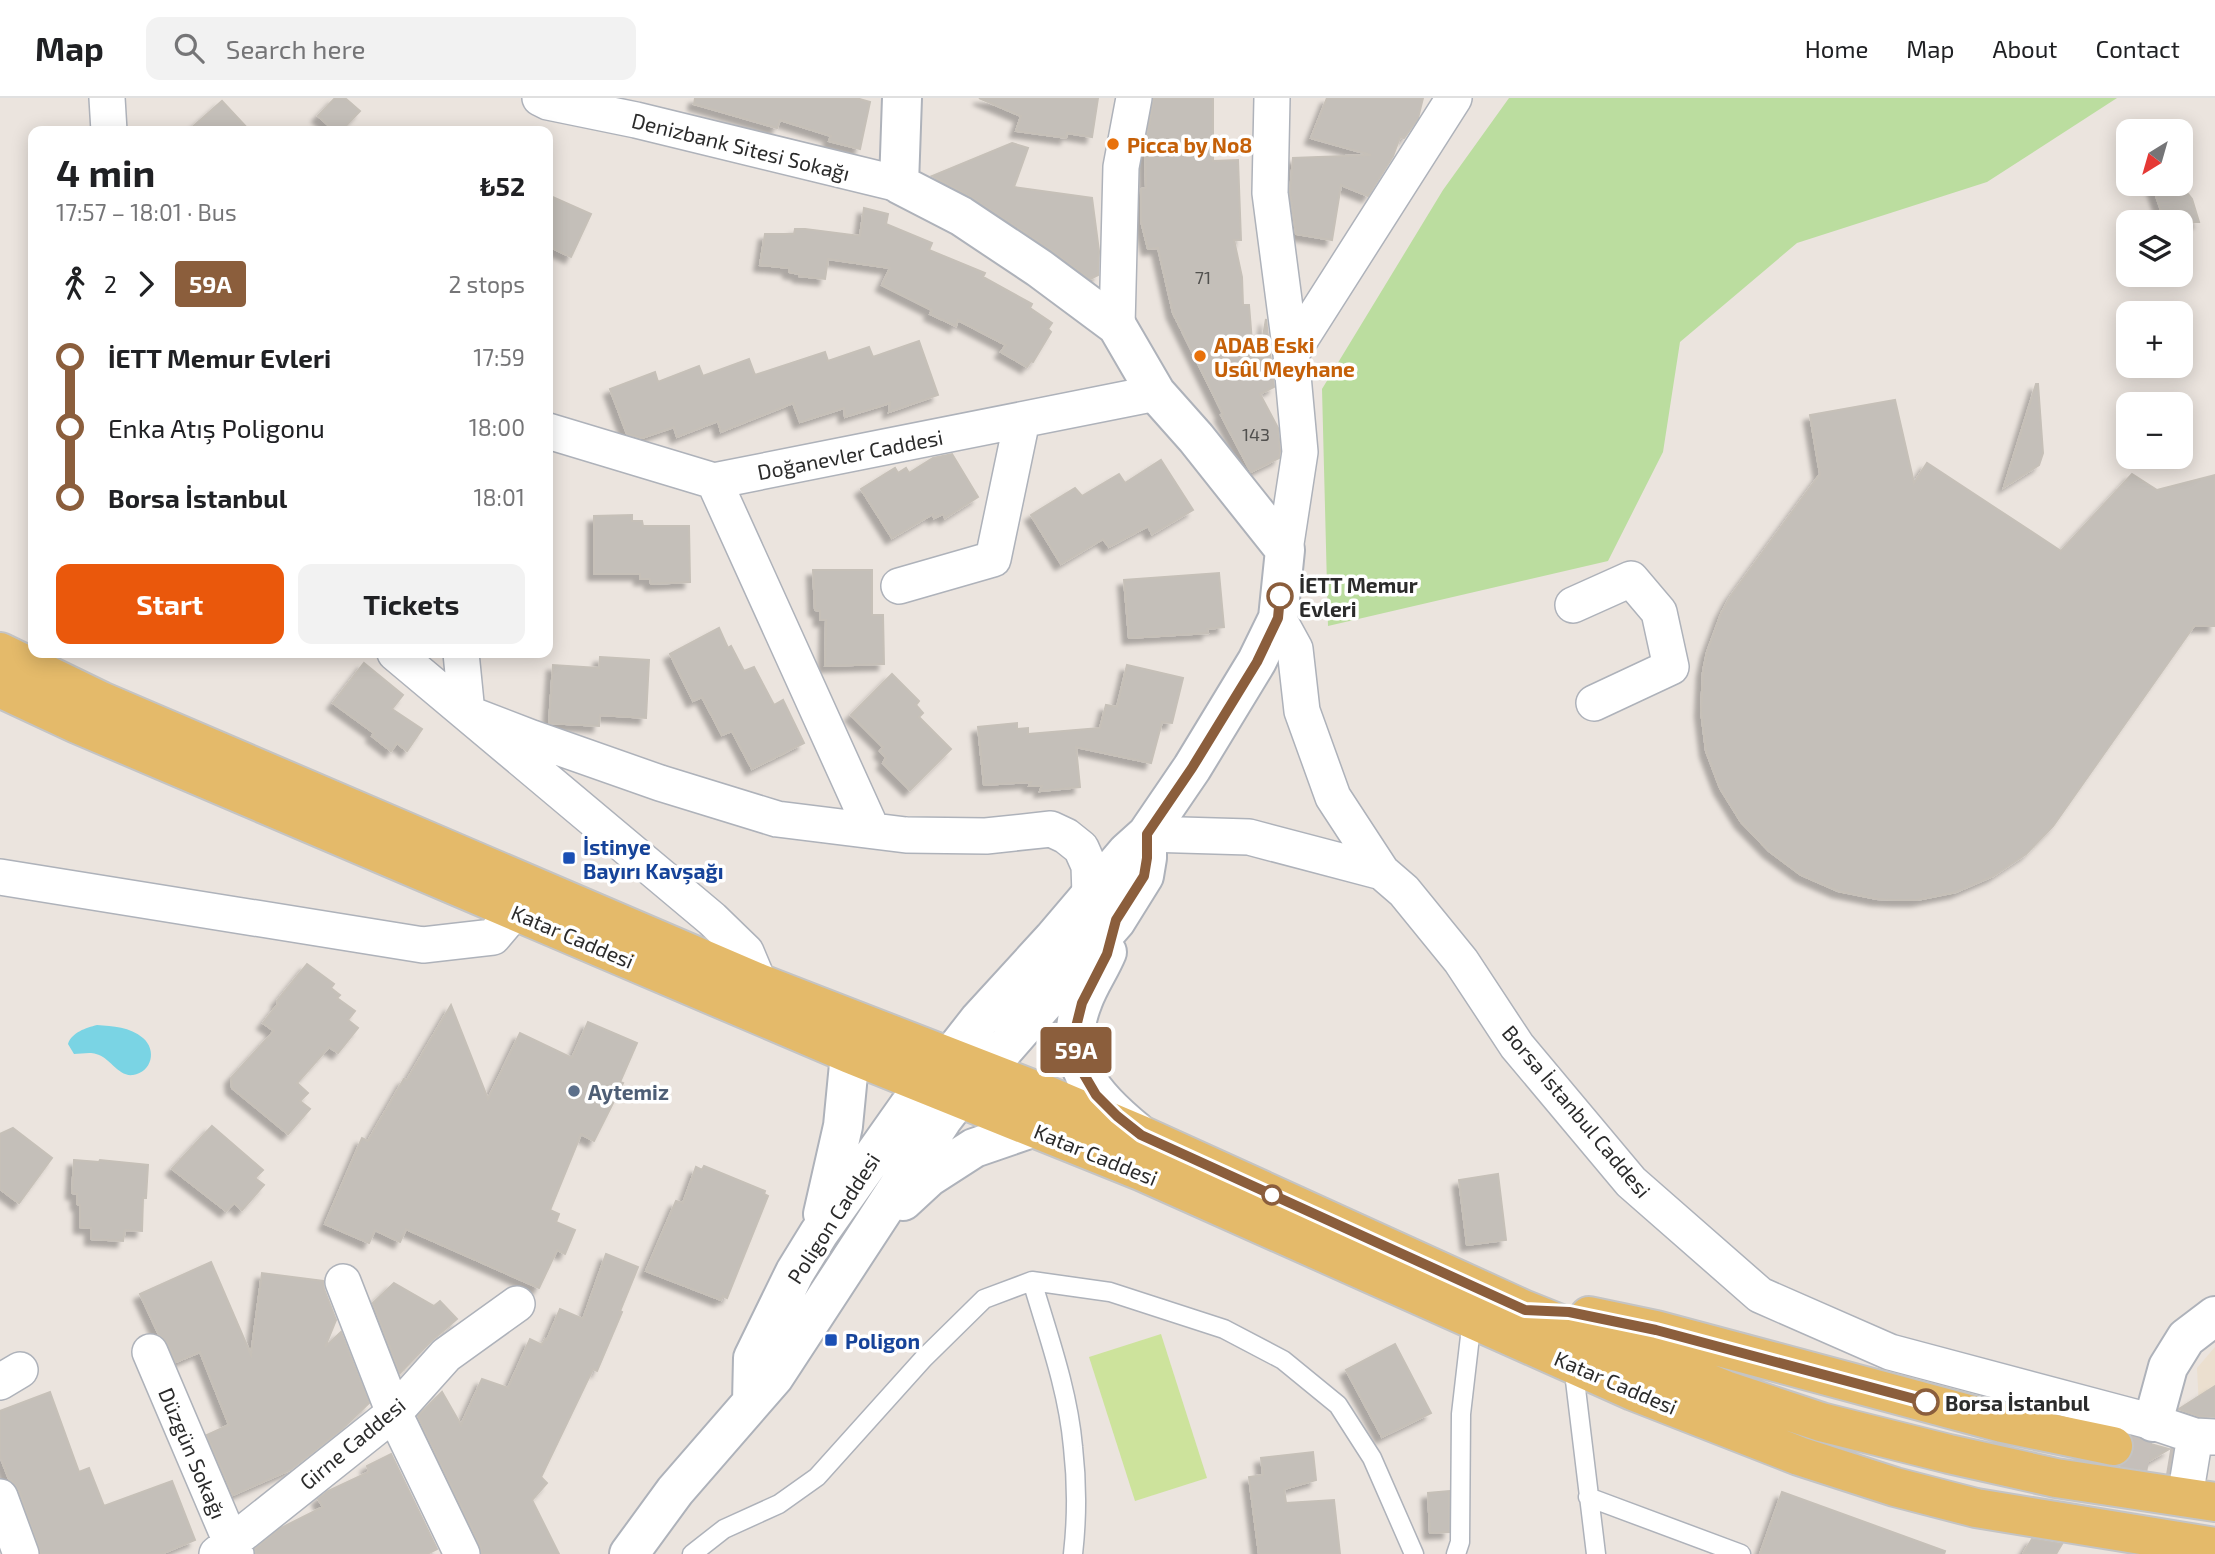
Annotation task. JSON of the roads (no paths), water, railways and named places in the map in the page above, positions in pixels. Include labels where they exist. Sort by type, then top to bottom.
[{"type":"main road","name":"Katar Caddesi","points":[[0,652],[850,1054],[945,1080]]},
{"type":"main road","name":"Katar Caddesi","points":[[0,688],[77,724],[516,895],[759,983],[1032,1128],[1143,1172],[1646,1396],[1823,1464],[1895,1487],[1976,1508],[2197,1544]]},
{"type":"main road","name":"Katar Caddesi","points":[[985,1071],[1141,1135],[1525,1310],[1726,1390],[1821,1422],[1949,1454],[2056,1478],[2200,1499]]},
{"type":"main road","points":[[945,1080],[985,1071]]},
{"type":"main road","points":[[1525,1310],[1569,1312],[1656,1330],[2003,1423],[2113,1446]]},
{"type":"main road","points":[[2082,1526],[2114,1510],[2161,1518],[2176,1512],[2182,1505],[2200,1499],[2197,1544]]},
{"type":"street","points":[[107,98],[108,126]]},
{"type":"street","name":"Denizbank Sitesi Sokağı","points":[[540,98],[548,102],[581,104],[899,184]]},
{"type":"street","points":[[902,98],[899,184],[961,216],[1117,326],[1156,393],[1196,438],[1285,550]]},
{"type":"street","points":[[1117,326],[1121,167],[1134,98]]},
{"type":"street","points":[[945,1080],[979,1020],[1054,939],[1103,908],[1144,876],[1147,834],[1192,768],[1250,673],[1278,618],[1300,452],[1291,354],[1270,193],[1272,98]]},
{"type":"street","points":[[1291,354],[1454,98]]},
{"type":"street","name":"Doğanevler Caddesi","points":[[553,433],[714,481],[1156,393]]},
{"type":"street","points":[[899,586],[993,559],[1022,420]]},
{"type":"street","points":[[714,481],[872,830]]},
{"type":"street","points":[[1573,605],[1631,579],[1659,612],[1671,667],[1594,703]]},
{"type":"street","points":[[1278,618],[1295,649],[1302,711],[1332,797],[1382,872]]},
{"type":"street","points":[[401,658],[712,919],[746,952],[759,983]]},
{"type":"street","points":[[462,658],[467,713]]},
{"type":"street","points":[[467,713],[660,783],[777,819],[906,835],[986,836],[1051,829],[1066,836],[1081,848],[1089,866],[1103,908],[1107,954],[1082,1003],[1076,1027],[1079,1066],[1096,1095],[1141,1135]]},
{"type":"street","name":"Borsa İstanbul Caddesi","points":[[1147,834],[1249,837],[1382,872],[1404,891],[1461,961],[1517,1046],[1631,1182],[1760,1295],[1890,1352],[2205,1436]]},
{"type":"street","points":[[0,877],[423,945],[492,937],[504,924],[516,895]]},
{"type":"street","points":[[985,1071],[1103,908]]},
{"type":"street","points":[[819,1233],[843,1126],[850,1054]]},
{"type":"street","name":"Poligon Caddesi","points":[[629,1554],[675,1491],[774,1377],[942,1120],[945,1080]]},
{"type":"street","name":"Poligon Caddesi","points":[[752,1402],[753,1358],[795,1272],[819,1233],[908,1107],[945,1080]]},
{"type":"street","points":[[871,1231],[929,1177],[952,1162],[974,1148],[1032,1128]]},
{"type":"street","points":[[343,1282],[394,1413],[462,1554]]},
{"type":"street","name":"Girne Caddesi","points":[[228,1550],[394,1413],[446,1355],[517,1304]]},
{"type":"street","points":[[2153,1422],[2168,1367],[2186,1338],[2215,1316]]},
{"type":"street","name":"Düzgün Sokağı","points":[[150,1352],[228,1550]]},
{"type":"street","points":[[2200,1499],[2205,1436]]},
{"type":"street","points":[[0,1497],[21,1554]]},
{"type":"lane","points":[[1032,1281],[1060,1376],[1073,1445],[1076,1493],[1073,1554]]},
{"type":"lane","points":[[692,1554],[724,1529],[779,1504],[817,1477],[924,1358],[984,1299],[1032,1281],[1110,1292],[1224,1329],[1283,1360],[1338,1405],[1372,1458],[1414,1554]]},
{"type":"lane","points":[[1457,1554],[1460,1542],[1461,1414],[1472,1319]]},
{"type":"lane","points":[[1573,1364],[1596,1554]]},
{"type":"lane","points":[[1588,1497],[1741,1554]]},
{"type":"water","points":[[97,1025],[127,1029],[143,1038],[151,1054],[145,1070],[128,1075],[101,1056],[91,1053],[74,1054],[68,1044],[73,1036]]},
{"type":"tunnel","points":[[2113,1446],[2215,1463]]},
{"type":"place","name":"Picca by No8","points":[[1113,144]]},
{"type":"place","name":"ADAB Eski Usûl Meyhane","points":[[1200,356]]},
{"type":"place","name":"İETT Memur Evleri","points":[[1280,596]]},
{"type":"place","name":"İstinye Bayırı Kavşağı","points":[[569,858]]},
{"type":"place","name":"Aytemiz","points":[[574,1091]]},
{"type":"place","name":"Poligon","points":[[831,1340]]},
{"type":"place","name":"Borsa İstanbul","points":[[1926,1402]]}]
